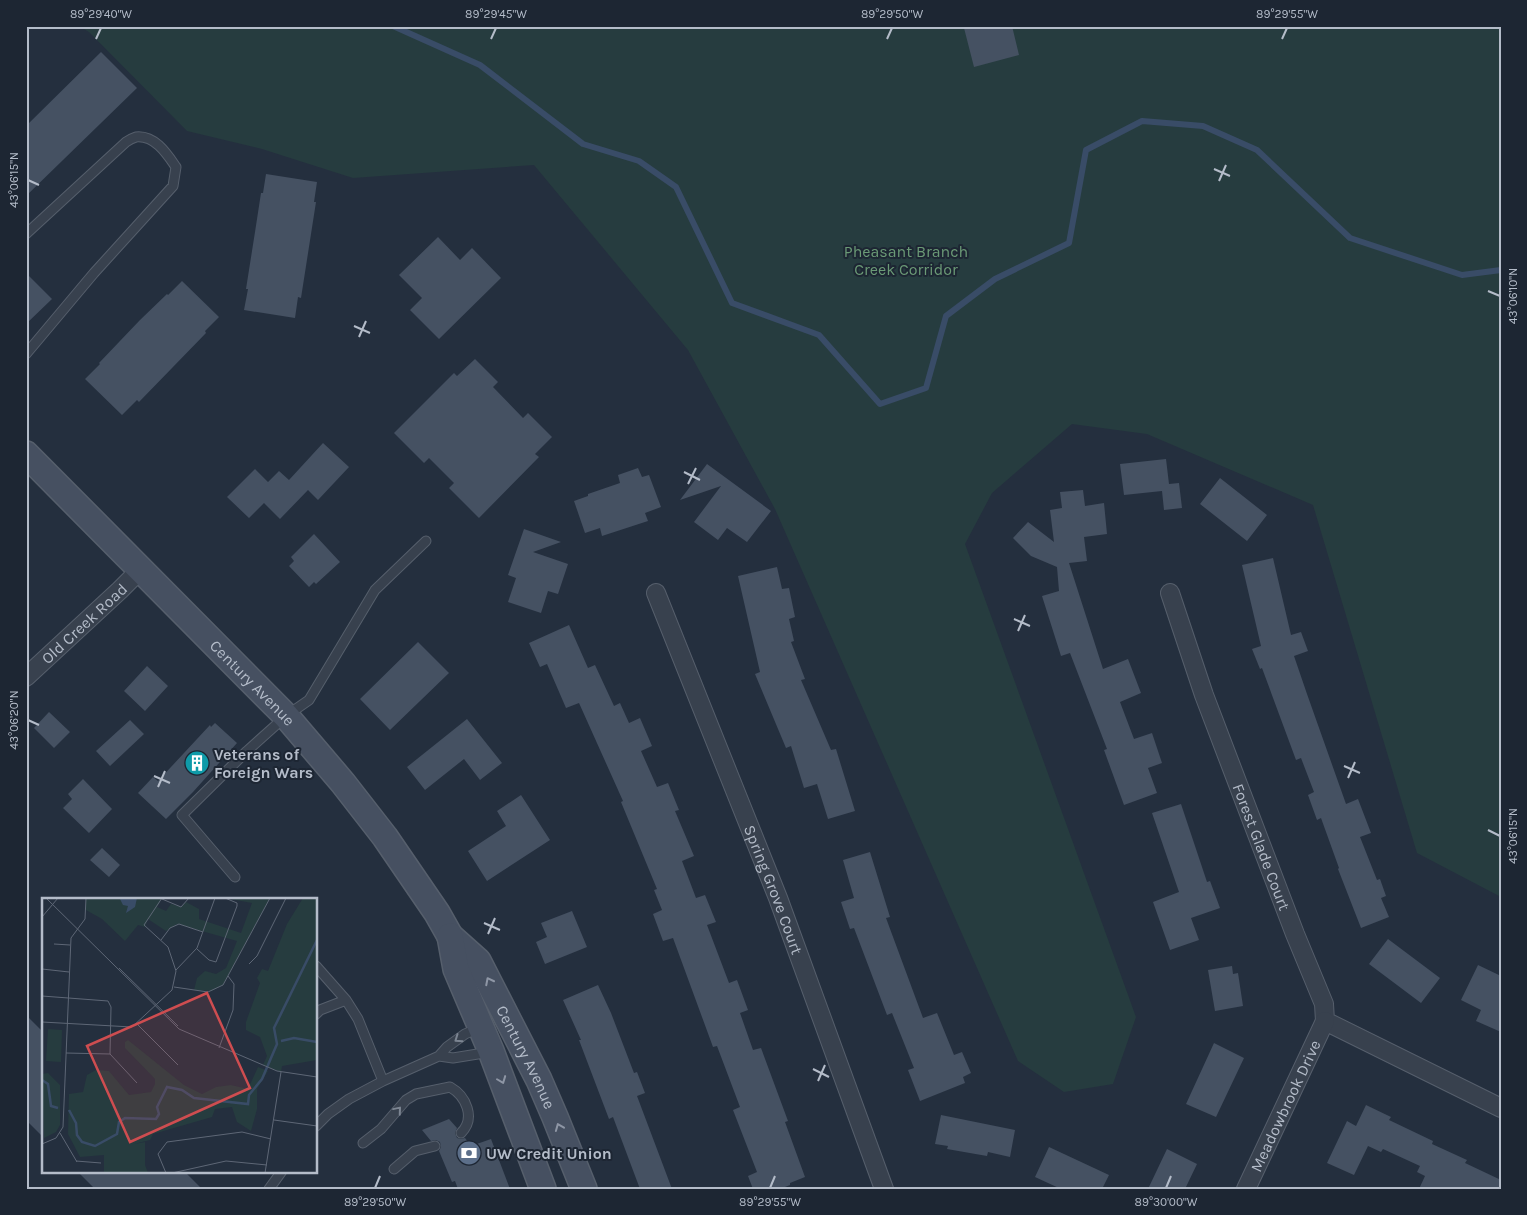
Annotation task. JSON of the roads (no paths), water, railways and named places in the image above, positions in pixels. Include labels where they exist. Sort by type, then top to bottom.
[{"type":"main road","name":"Century Avenue","points":[[26,454],[286,716],[386,837],[437,913],[450,936],[478,961],[538,1080],[584,1189]]},
{"type":"main road","name":"Century Avenue","points":[[450,936],[456,969],[491,1052],[543,1189]]},
{"type":"street","name":"Old Creek Road","points":[[26,677],[141,569]]},
{"type":"street","name":"Spring Grove Court","points":[[656,593],[778,898],[884,1189]]},
{"type":"street","name":"Forest Glade Court","points":[[1170,593],[1208,704],[1295,934],[1324,1004],[1326,1021]]},
{"type":"street","points":[[1326,1021],[1501,1108]]},
{"type":"street","name":"Meadowbrook Drive","points":[[1246,1189],[1326,1021]]},
{"type":"lane","points":[[26,234],[126,142],[135,137],[148,138],[164,151],[176,167],[173,186],[94,273],[26,354]]},
{"type":"lane","points":[[235,877],[182,815],[247,751],[286,716],[309,700],[375,590],[426,541]]},
{"type":"lane","points":[[318,968],[346,1000],[358,1019],[384,1081]]},
{"type":"lane","points":[[318,1012],[346,1000]]},
{"type":"lane","points":[[318,1124],[328,1114],[349,1099],[439,1056],[447,1046],[465,1034],[481,1027]]},
{"type":"lane","points":[[439,1056],[453,1058],[491,1052]]},
{"type":"lane","points":[[363,1143],[381,1129],[406,1100],[416,1094],[450,1087],[463,1097],[467,1107],[468,1120],[465,1129],[460,1133]]},
{"type":"lane","points":[[394,1169],[415,1151],[435,1146]]},
{"type":"lane","points":[[269,1189],[281,1172]]},
{"type":"waterway","points":[[393,26],[480,65],[583,144],[639,161],[676,187],[732,303],[819,335],[880,404],[926,388],[946,316],[995,279],[1069,243],[1086,150],[1142,121],[1203,126],[1257,150],[1350,238],[1462,275],[1501,270]]},
{"type":"place","name":"Veterans of Foreign Wars","points":[[197,763]]},
{"type":"place","name":"UW Credit Union","points":[[469,1153]]},
{"type":"park label","name":"Pheasant Branch Creek Corridor","points":[[906,260]]}]
